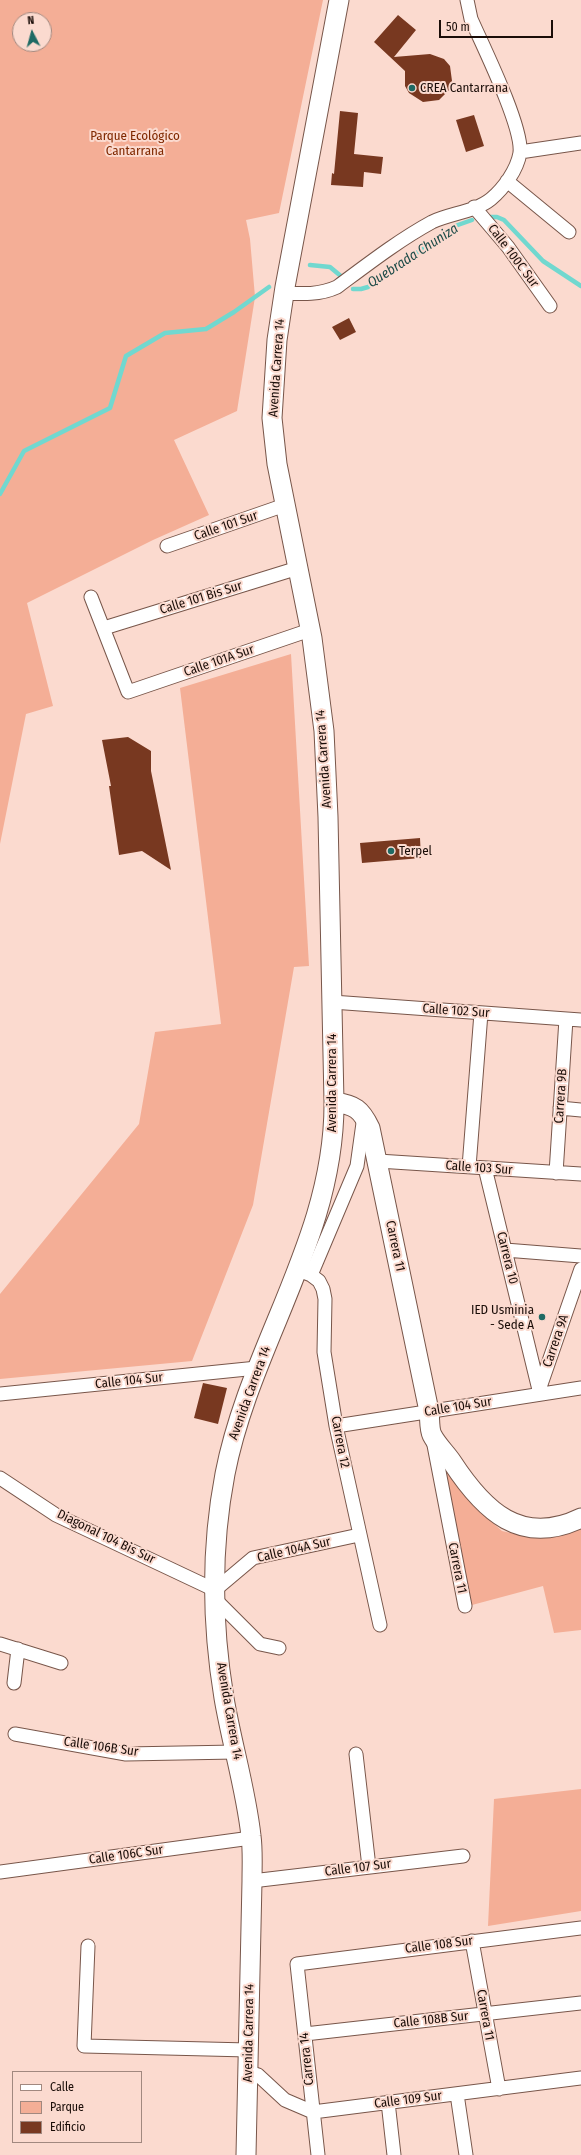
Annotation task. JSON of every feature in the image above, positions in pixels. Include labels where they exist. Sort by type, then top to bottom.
[{"type":"main road","name":"Avenida Carrera 14","points":[[246,2155],[252,1881],[251,1838],[224,1698],[219,1659],[215,1595],[219,1514],[225,1474],[235,1434],[257,1368],[305,1272],[326,1181],[333,1138],[334,1102],[328,817],[324,731],[310,630],[277,464],[272,418],[277,340],[284,293],[339,0]]},
{"type":"main road","points":[[334,1102],[347,1104],[357,1108],[364,1115]]},
{"type":"main road","name":"Carrera 11","points":[[364,1115],[370,1128],[378,1161],[429,1411],[432,1434]]},
{"type":"main road","points":[[432,1434],[462,1476],[496,1514],[516,1525],[538,1530],[562,1526],[581,1518]]},
{"type":"street","points":[[284,293],[315,293],[332,289],[416,231],[435,221],[490,200],[504,187],[520,152],[517,131],[472,19],[467,0]]},
{"type":"street","points":[[520,152],[581,143]]},
{"type":"street","points":[[507,181],[568,232]]},
{"type":"street","name":"Calle 100C Sur","points":[[474,207],[512,252],[550,306]]},
{"type":"street","name":"Calle 101 Sur","points":[[167,546],[285,505]]},
{"type":"street","name":"Calle 101 Bis Sur","points":[[104,628],[298,568]]},
{"type":"street","points":[[91,597],[104,628]]},
{"type":"street","name":"Calle 101A Sur","points":[[104,628],[128,692],[310,630]]},
{"type":"street","name":"Calle 102 Sur","points":[[332,1002],[581,1020]]},
{"type":"street","points":[[469,1167],[481,1013]]},
{"type":"street","name":"Carrera 9B","points":[[556,1173],[566,1019]]},
{"type":"street","points":[[560,1108],[581,1110]]},
{"type":"street","points":[[305,1272],[357,1166],[364,1115]]},
{"type":"street","name":"Calle 103 Sur","points":[[378,1161],[581,1174]]},
{"type":"street","name":"Carrera 10","points":[[485,1168],[540,1392]]},
{"type":"street","points":[[505,1250],[581,1256]]},
{"type":"street","name":"Carrera 9A","points":[[540,1392],[581,1269]]},
{"type":"street","name":"Carrera 12","points":[[305,1272],[318,1281],[323,1289],[325,1299],[324,1352],[336,1426],[380,1625]]},
{"type":"street","name":"Calle 104 Sur","points":[[0,1394],[257,1368]]},
{"type":"street","name":"Calle 104 Sur","points":[[336,1426],[540,1392],[581,1388]]},
{"type":"street","name":"Carrera 11","points":[[432,1434],[465,1606]]},
{"type":"street","name":"Diagonal 104 Bis Sur","points":[[0,1478],[56,1515],[215,1595],[260,1644],[279,1648]]},
{"type":"street","name":"Calle 104A Sur","points":[[215,1595],[253,1558],[359,1535]]},
{"type":"street","points":[[0,1644],[61,1663]]},
{"type":"street","points":[[14,1683],[18,1649]]},
{"type":"street","name":"Calle 106B Sur","points":[[15,1734],[126,1754],[235,1752]]},
{"type":"street","points":[[356,1754],[369,1867]]},
{"type":"street","name":"Calle 106C Sur","points":[[0,1872],[251,1838]]},
{"type":"street","name":"Calle 107 Sur","points":[[252,1881],[463,1856]]},
{"type":"street","name":"Calle 108 Sur","points":[[297,1964],[581,1928]]},
{"type":"street","name":"Carrera 11","points":[[472,1941],[499,2088]]},
{"type":"street","points":[[88,1946],[84,2046],[248,2050]]},
{"type":"street","name":"Carrera 14","points":[[297,1964],[318,2155]]},
{"type":"street","name":"Calle 108B Sur","points":[[305,2034],[581,2003]]},
{"type":"street","points":[[248,2072],[258,2075],[285,2100],[313,2112]]},
{"type":"street","name":"Calle 109 Sur","points":[[313,2112],[581,2078]]},
{"type":"street","points":[[457,2094],[466,2155]]},
{"type":"street","points":[[388,2102],[394,2155]]},
{"type":"green space","name":"Parque Ecológico Cantarrana","points":[[0,0],[323,0],[279,213],[246,220],[250,239],[255,297],[237,411],[174,440],[209,515],[153,540],[27,603],[53,706],[26,714],[0,844]]},
{"type":"green space","points":[[291,654],[309,966],[294,967],[253,1205],[192,1361],[0,1379],[0,1294],[139,1124],[155,1032],[221,1024],[180,688]]},
{"type":"green space","points":[[443,1464],[476,1508],[502,1531],[528,1537],[555,1535],[581,1524],[581,1630],[554,1633],[543,1586],[472,1605]]},
{"type":"green space","points":[[581,1789],[581,1911],[488,1926],[494,1799]]},
{"type":"building","points":[[398,15],[416,30],[394,57],[430,54],[444,59],[450,66],[452,81],[450,89],[439,100],[423,102],[409,93],[405,86],[405,71],[374,42]]},
{"type":"building","points":[[340,111],[358,113],[354,154],[383,157],[381,174],[364,172],[363,187],[331,185],[332,173],[334,174]]},
{"type":"building","points":[[474,115],[484,146],[466,152],[456,120]]},
{"type":"building","points":[[349,318],[356,332],[340,340],[332,327]]},
{"type":"building","points":[[128,737],[151,751],[151,771],[171,870],[142,851],[119,855],[109,786],[111,786],[102,740]]},
{"type":"building","name":"Terpel","points":[[420,838],[421,858],[362,863],[360,843]]},
{"type":"building","points":[[203,1383],[227,1388],[218,1424],[194,1418]]},
{"type":"waterway","name":"Quebrada Chuniza","points":[[488,217],[497,217],[504,220],[543,261],[581,286]]},
{"type":"waterway","name":"Quebrada Chuniza","points":[[353,289],[368,287],[455,226],[472,220]]},
{"type":"waterway","name":"Quebrada Chuniza","points":[[310,265],[330,267],[342,277]]},
{"type":"waterway","name":"Quebrada Chuniza","points":[[0,494],[24,451],[110,408],[126,356],[165,333],[206,329],[234,312],[269,287]]},
{"type":"place","name":"CREA Cantarrana","points":[[412,88]]},
{"type":"place","name":"Terpel","points":[[391,851]]},
{"type":"place","name":"IED Usminia - Sede A","points":[[542,1317]]}]
